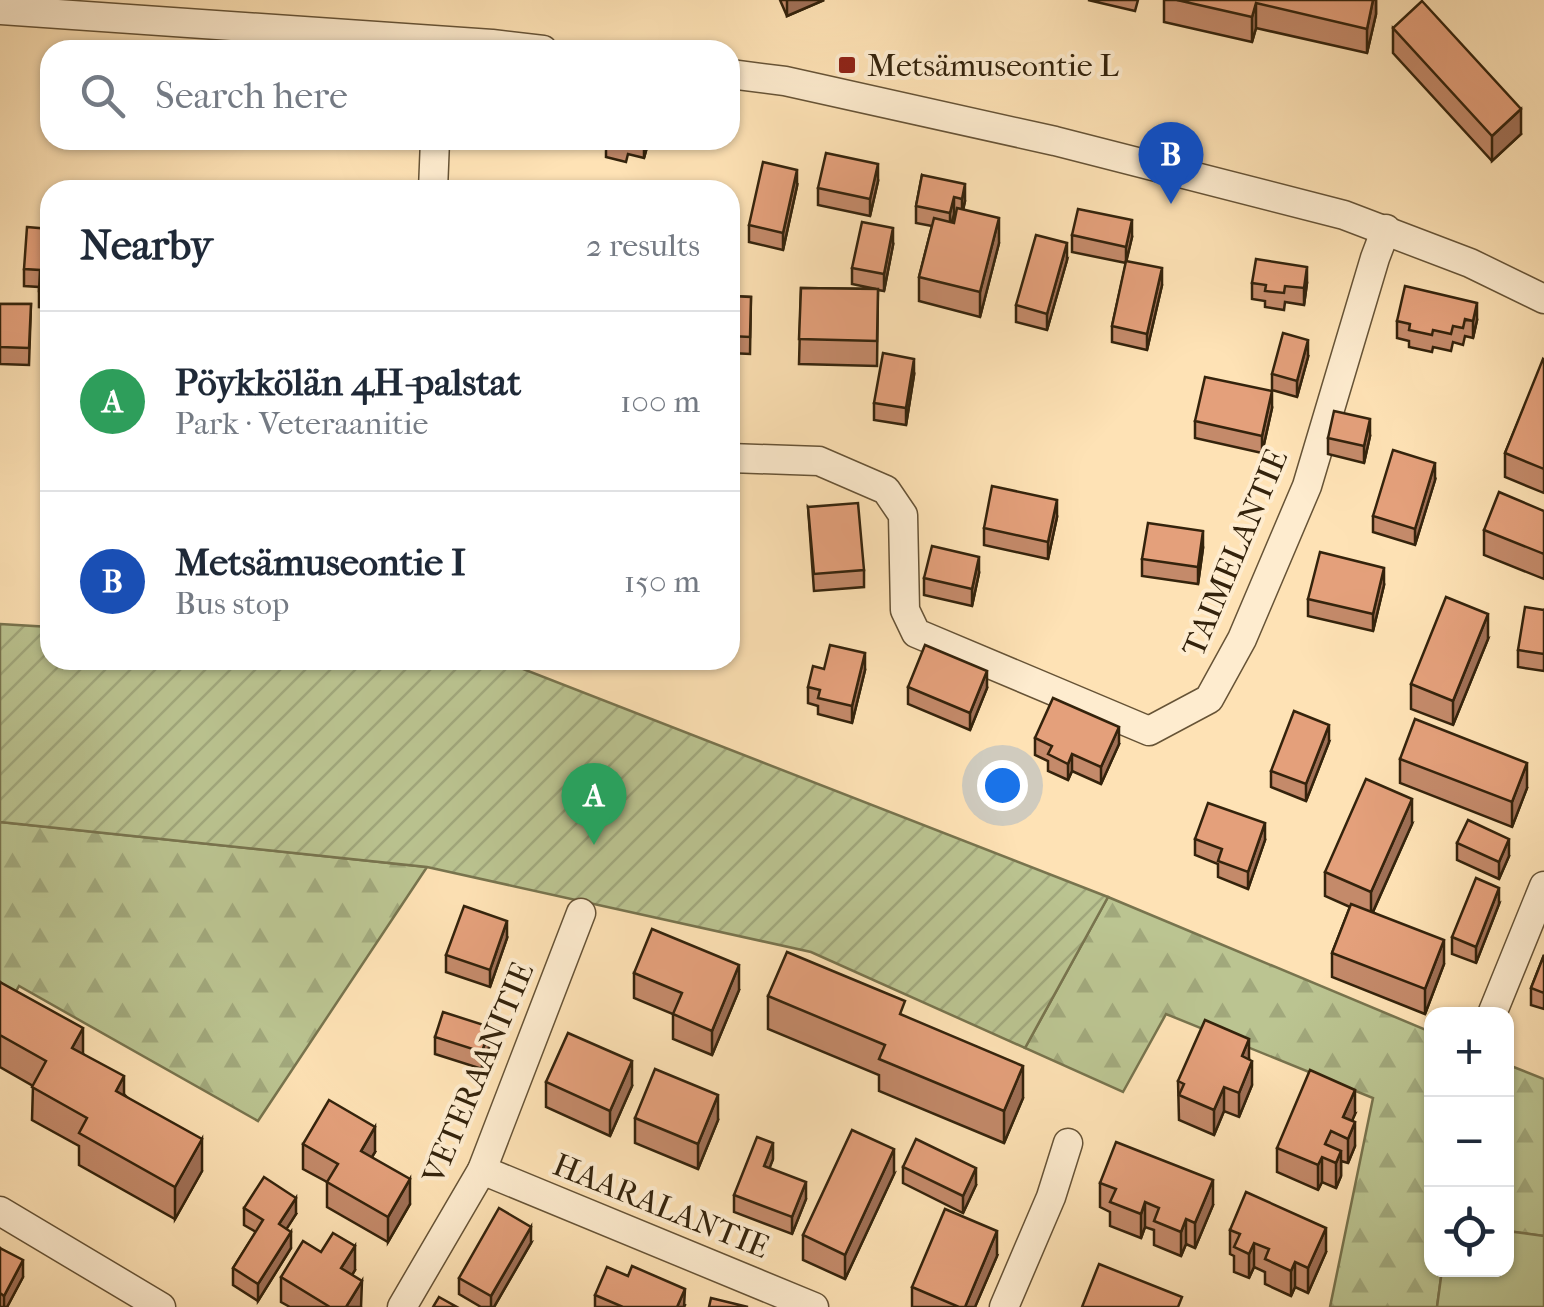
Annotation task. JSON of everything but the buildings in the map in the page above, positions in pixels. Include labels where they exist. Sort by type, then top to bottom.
[{"type":"street","points":[[0,10],[71,8],[389,40]]},
{"type":"street","points":[[740,75],[785,81],[1055,140],[1344,215],[1386,229],[1544,298]]},
{"type":"street","points":[[433,180],[435,150]]},
{"type":"street","name":"TAIMELANTIE","points":[[740,458],[819,461],[886,490],[904,515],[905,610],[916,632],[1149,730],[1209,699],[1242,638],[1307,486],[1386,229]]},
{"type":"street","points":[[1495,1007],[1544,886]]},
{"type":"street","name":"VETERAANITIE","points":[[402,1307],[482,1170],[582,913]]},
{"type":"street","points":[[1004,1307],[1051,1197],[1068,1143]]},
{"type":"street","name":"HAARALANTIE","points":[[482,1170],[814,1307]]},
{"type":"street","points":[[0,1211],[160,1307]]},
{"type":"green space","points":[[0,624],[40,626],[40,670],[526,670],[1108,897],[1025,1048],[811,952],[427,867],[0,822]]},
{"type":"green space","points":[[0,822],[427,867],[258,1121],[19,986],[0,1020]]},
{"type":"green space","points":[[1108,897],[1424,1029],[1424,1277],[1441,1277],[1437,1307],[1330,1307],[1373,1098],[1166,1014],[1123,1092],[1025,1048]]},
{"type":"green space","points":[[1514,1067],[1544,1079],[1544,1236],[1514,1232]]},
{"type":"green space","points":[[1514,1232],[1544,1236],[1544,1307],[1437,1307],[1441,1277],[1514,1277]]},
{"type":"place","name":"Metsämuseontie L","points":[[847,65]]},
{"type":"place","name":"Metsämuseontie I","points":[[1171,204]]},
{"type":"place","name":"Pöykkölän 4H-palstat","points":[[594,845]]}]
